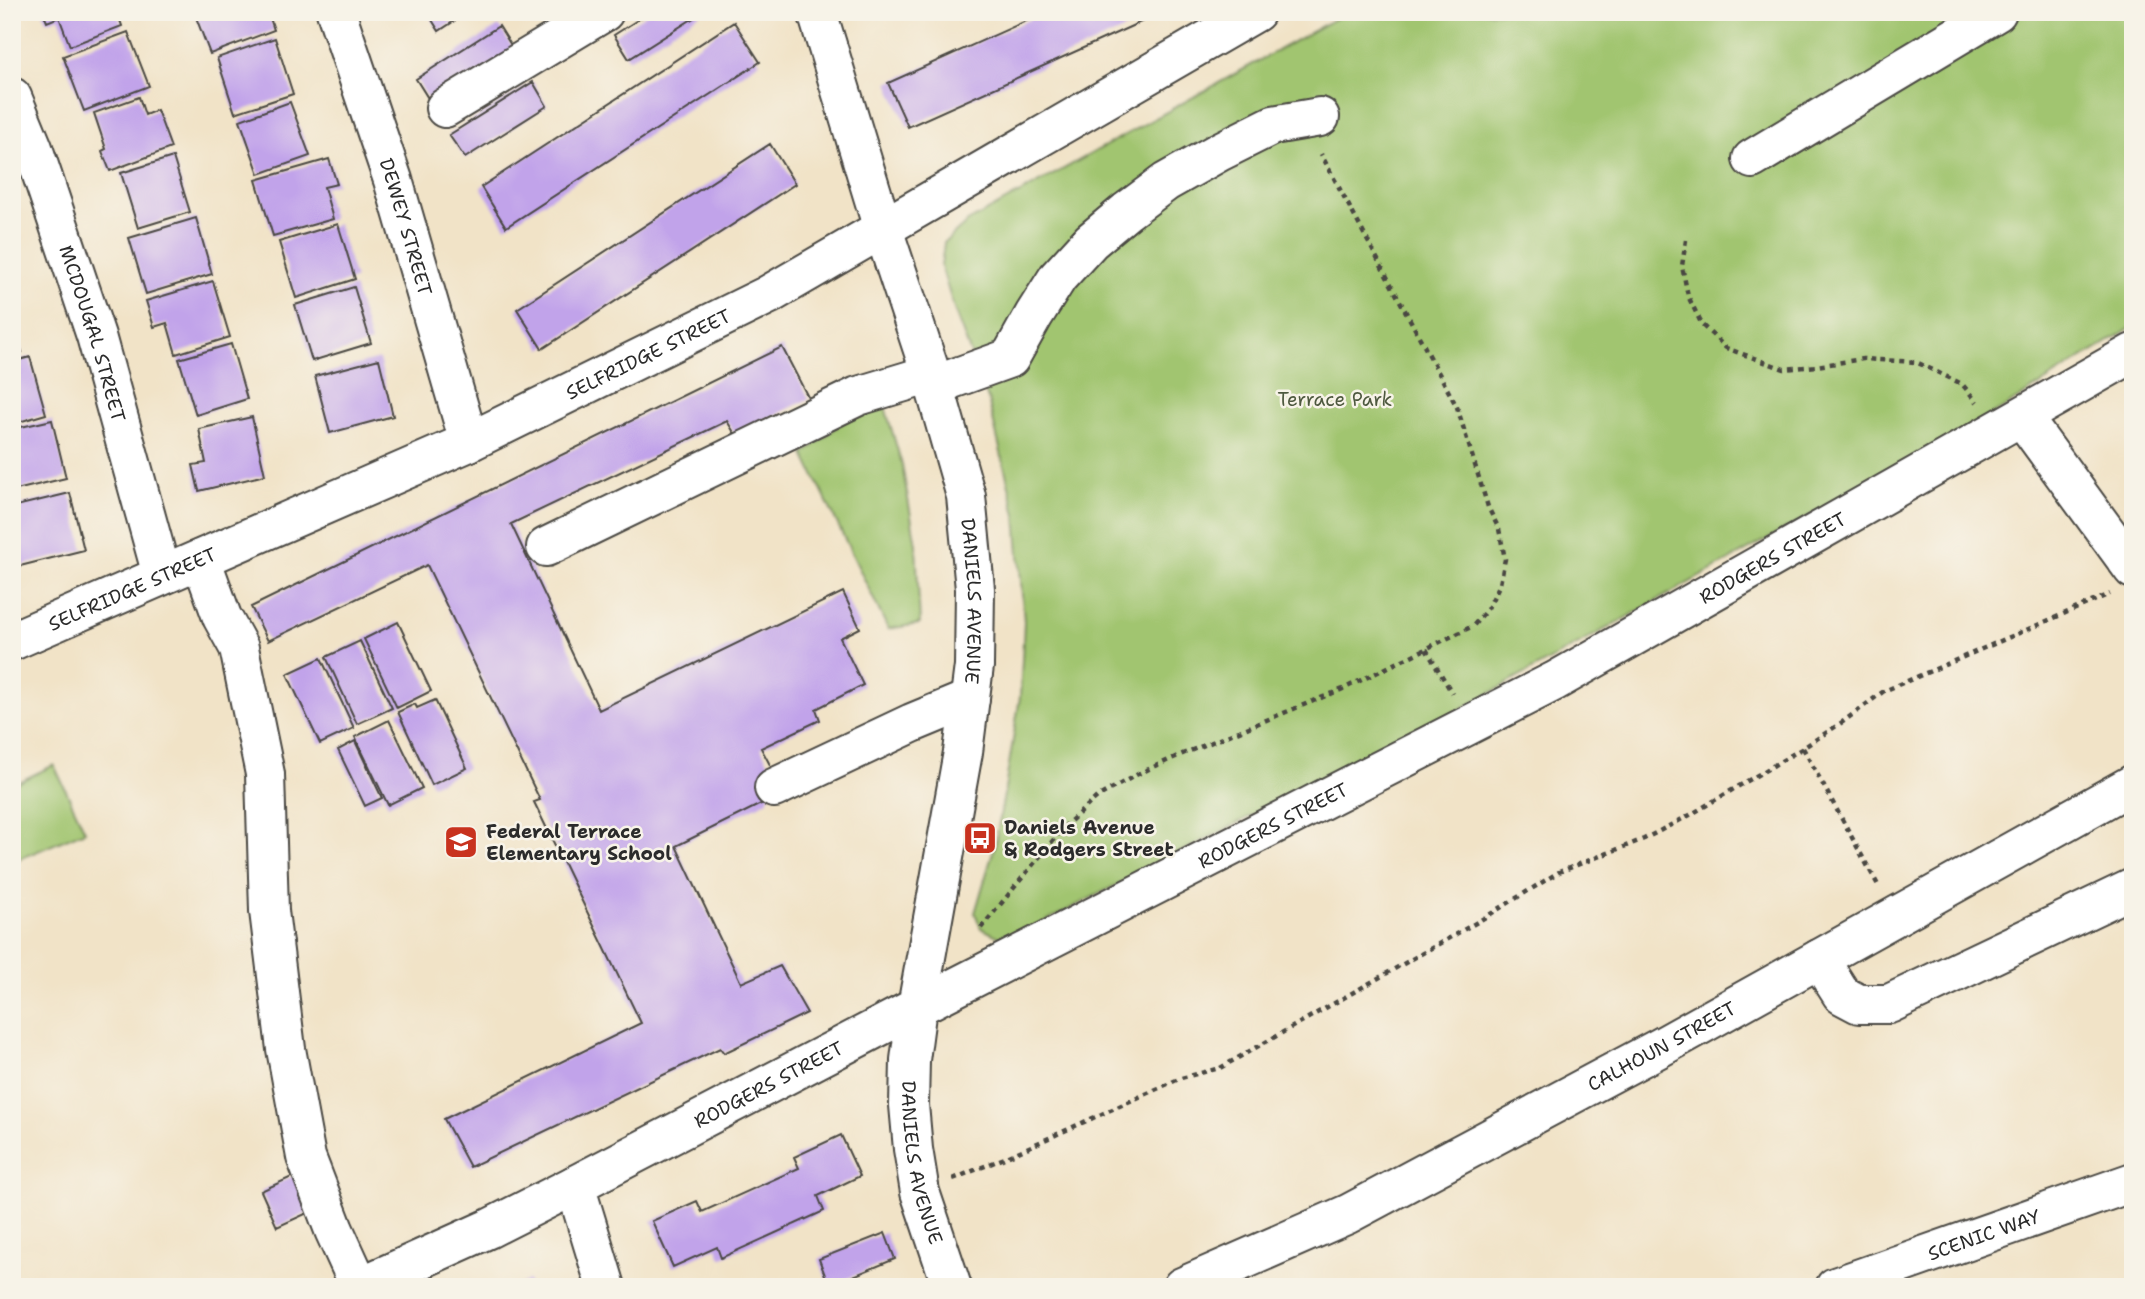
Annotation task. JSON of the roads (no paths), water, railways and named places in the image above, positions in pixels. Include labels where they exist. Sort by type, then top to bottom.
[{"type":"street","name":"DEWEY STREET","points":[[336,12],[393,180],[469,442]]},
{"type":"street","points":[[445,108],[604,12]]},
{"type":"street","name":"DANIELS AVENUE","points":[[817,12],[883,229],[933,380],[966,496],[975,589],[974,666],[963,752],[917,1007],[910,1060],[909,1105],[912,1149],[920,1192],[952,1287]]},
{"type":"street","name":"SELFRIDGE STREET","points":[[12,641],[469,442],[768,295],[1256,12]]},
{"type":"street","points":[[1752,159],[1997,12]]},
{"type":"street","name":"MCDOUGAL STREET","points":[[12,97],[33,148],[96,335],[162,575]]},
{"type":"street","points":[[546,547],[858,396],[933,380],[1010,359],[1058,277],[1091,241],[1166,182],[1219,152],[1273,125],[1312,118]]},
{"type":"street","name":"RODGERS STREET","points":[[360,1287],[488,1229],[575,1185],[1555,681],[2133,353]]},
{"type":"street","points":[[2011,423],[2127,579]]},
{"type":"street","points":[[201,559],[222,617],[239,648],[265,774],[269,911],[286,1049],[306,1157],[334,1230],[360,1287]]},
{"type":"street","points":[[774,788],[912,723],[970,699]]},
{"type":"street","name":"CALHOUN STREET","points":[[1182,1287],[1348,1214],[1661,1047],[2133,785]]},
{"type":"street","points":[[1819,959],[1842,995],[1859,1004],[1889,1003],[2133,888]]},
{"type":"street","name":"SCENIC WAY","points":[[1835,1287],[2133,1182]]},
{"type":"street","points":[[575,1185],[606,1287]]},
{"type":"place","name":"Daniels Avenue & Rodgers Street","points":[[980,838]]},
{"type":"place","name":"Federal Terrace Elementary School","points":[[461,842]]},
{"type":"park label","name":"Terrace Park","points":[[1335,399]]}]
